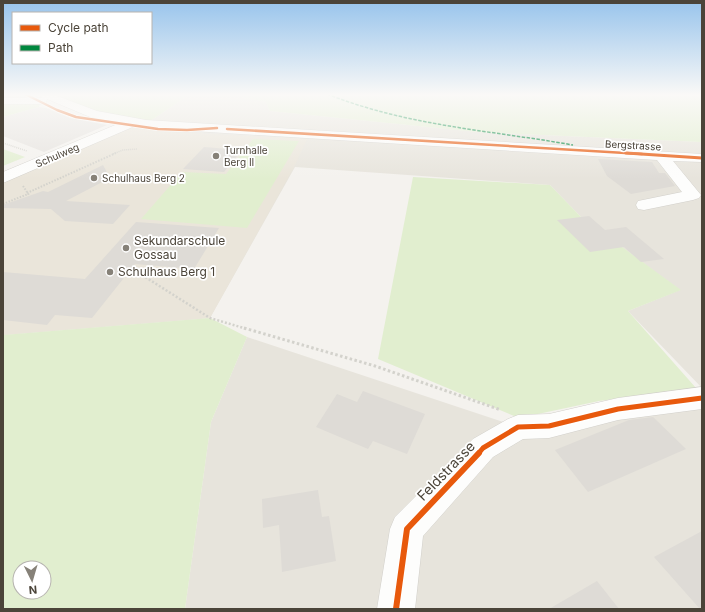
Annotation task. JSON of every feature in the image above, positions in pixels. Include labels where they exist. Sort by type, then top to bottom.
[{"type":"street","name":"Schulweg","points":[[3,178],[132,123]]},
{"type":"street","name":"Bergstrasse","points":[[141,123],[702,158]]},
{"type":"street","points":[[644,205],[692,195],[661,155]]},
{"type":"street","name":"Feldstrasse","points":[[396,609],[407,529],[483,448],[518,427],[549,426],[618,408],[702,398]]},
{"type":"path","points":[[3,204],[25,196],[123,150],[137,149]]},
{"type":"path","points":[[142,275],[210,318],[375,366],[493,407],[500,410],[518,427]]},
{"type":"shaded area","points":[[3,123],[94,123],[107,125],[44,152],[3,136]]},
{"type":"shaded area","points":[[148,123],[384,123],[477,132],[702,142],[702,388],[628,311],[680,290],[581,217],[550,185],[295,167],[210,318],[3,335],[126,126]]},
{"type":"shaded area","name":"Sekundarschule Gossau","points":[[126,126],[167,132],[307,139],[294,167],[210,318],[3,335],[3,178]]},
{"type":"shaded area","points":[[247,337],[518,427],[702,398],[702,609],[185,609],[211,422]]},
{"type":"green space","points":[[384,123],[702,123],[702,142],[477,132]]},
{"type":"green space","points":[[253,139],[299,141],[247,228],[141,219],[182,172],[226,174]]},
{"type":"green space","points":[[3,149],[25,157],[3,166]]},
{"type":"green space","points":[[413,177],[550,185],[581,217],[681,290],[628,311],[696,388],[599,401],[519,418],[378,359]]},
{"type":"green space","points":[[210,318],[247,337],[211,422],[185,609],[3,609],[3,335]]},
{"type":"building","name":"Turnhalle Berg II","points":[[204,147],[242,150],[224,172],[183,169]]},
{"type":"building","points":[[598,159],[652,162],[659,173],[665,173],[675,186],[631,194],[607,176]]},
{"type":"building","points":[[103,165],[110,178],[66,201],[130,205],[113,224],[65,221],[51,209],[3,208],[3,205],[43,191],[48,192]]},
{"type":"building","points":[[589,216],[605,230],[626,227],[664,259],[641,262],[624,247],[590,252],[557,220]]},
{"type":"building","name":"Schulhaus Berg 1","points":[[136,222],[219,228],[194,269],[135,264],[92,318],[55,315],[47,325],[3,320],[3,272],[85,279]]},
{"type":"building","points":[[363,391],[425,414],[407,454],[373,441],[368,449],[316,427],[337,394],[357,402]]},
{"type":"building","points":[[653,417],[686,449],[588,492],[555,450],[629,420]]},
{"type":"building","points":[[318,490],[322,517],[329,516],[336,561],[282,572],[279,525],[263,528],[262,499]]},
{"type":"building","points":[[702,531],[702,609],[700,609],[654,557]]},
{"type":"building","points":[[597,581],[619,609],[549,609]]},
{"type":"marked path","points":[[427,123],[542,139],[573,145]]},
{"type":"cycle path","points":[[115,123],[173,130],[202,130],[217,128]]},
{"type":"cycle path","points":[[227,129],[702,158]]},
{"type":"cycle path","points":[[396,609],[407,529],[483,448],[518,427],[549,426],[618,409],[702,398]]},
{"type":"place","name":"Turnhalle Berg II","points":[[216,156]]},
{"type":"place","name":"Schulhaus Berg 2","points":[[94,178]]},
{"type":"place","name":"Sekundarschule Gossau","points":[[126,248]]},
{"type":"place","name":"Schulhaus Berg 1","points":[[110,272]]}]
